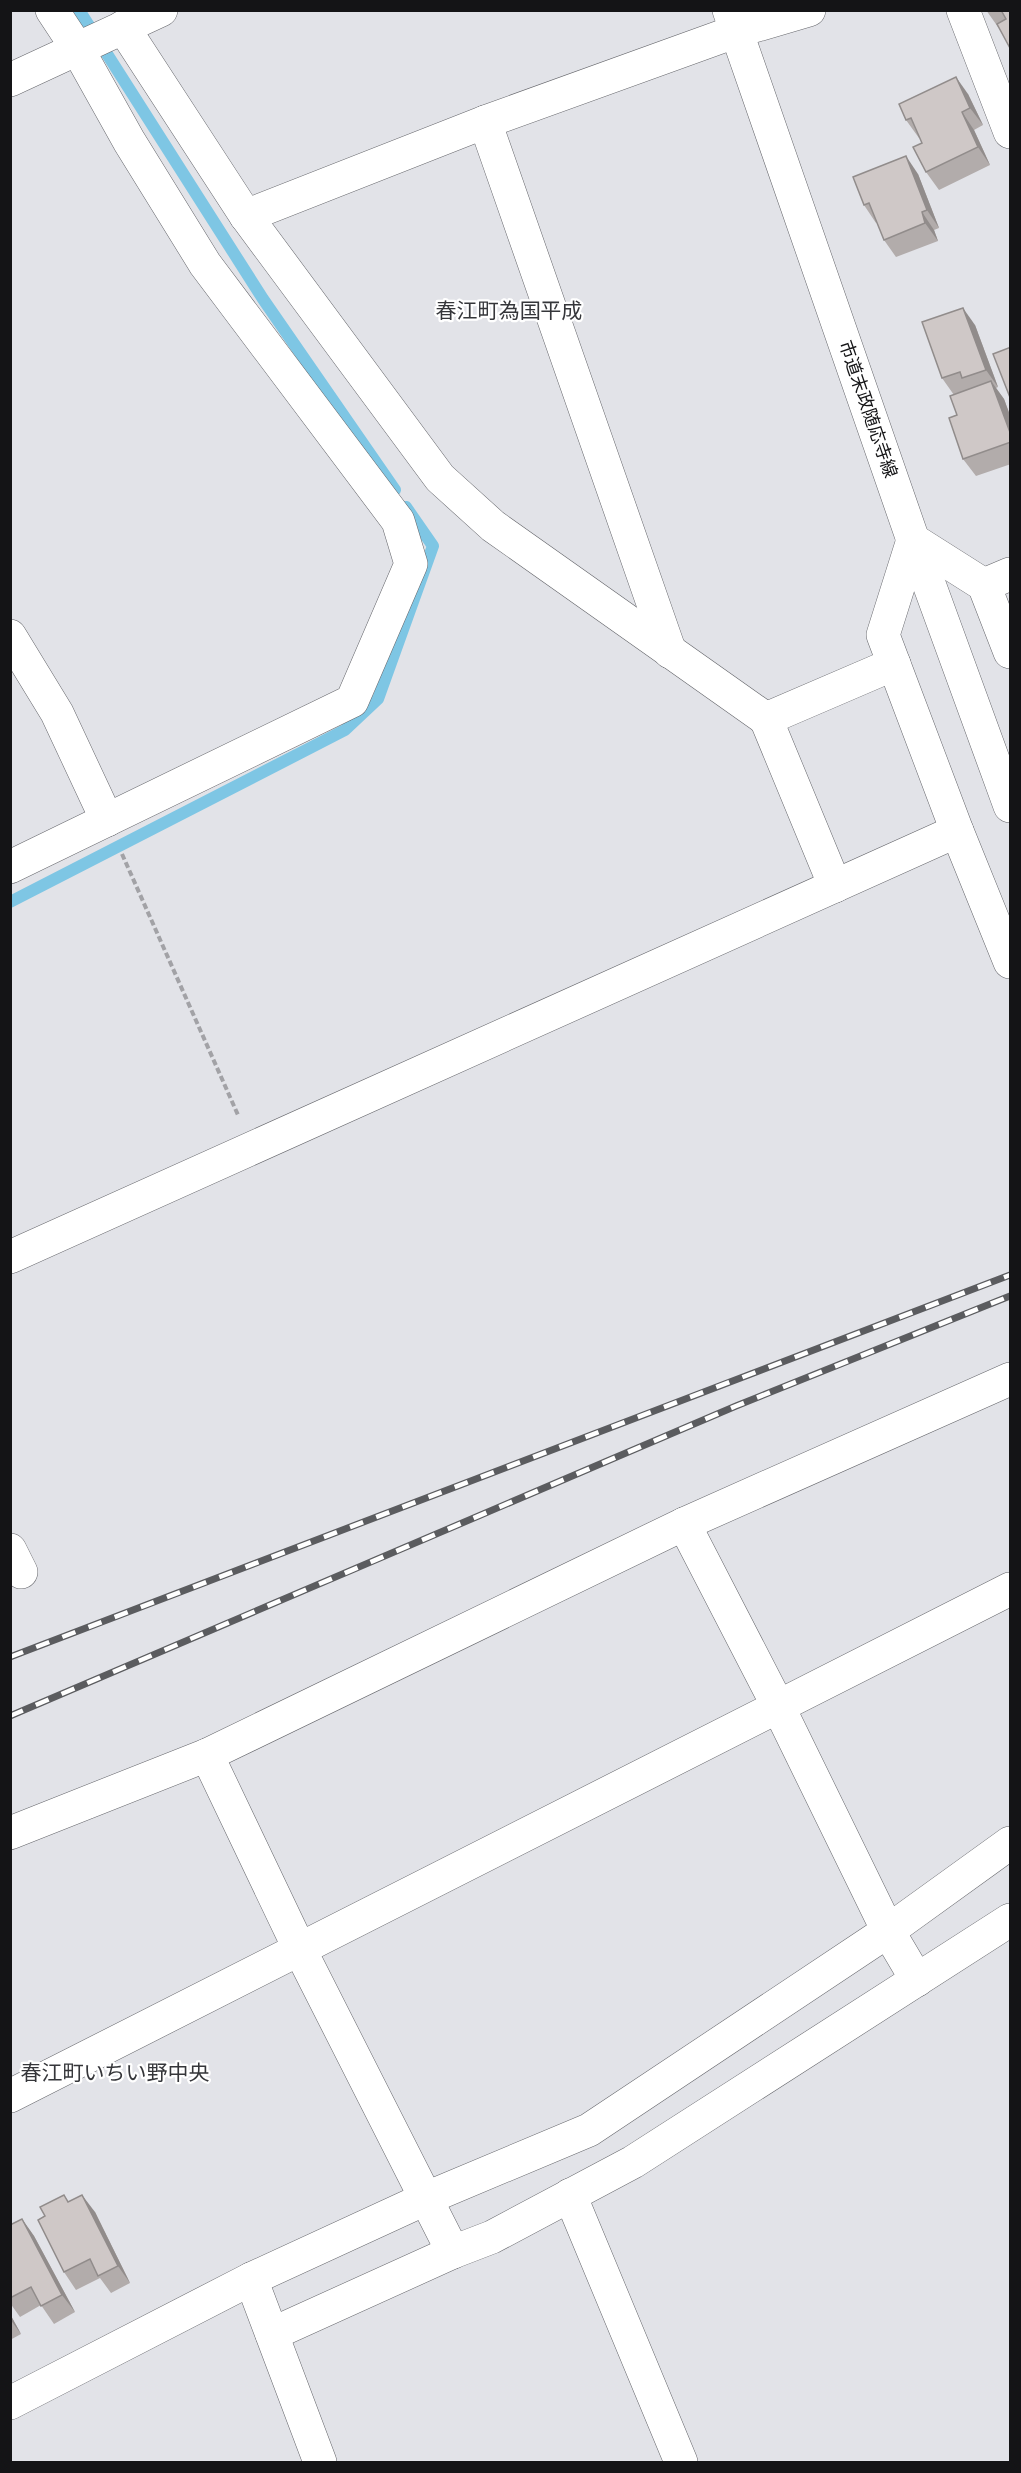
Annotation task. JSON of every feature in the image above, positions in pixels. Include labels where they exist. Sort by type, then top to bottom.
[{"type":"street","points":[[10,867],[352,701],[411,564],[398,521],[205,264],[129,141],[77,48],[52,10]]},
{"type":"street","points":[[10,80],[161,10]]},
{"type":"street","points":[[246,216],[486,122],[733,21],[809,10]]},
{"type":"street","points":[[963,10],[1011,132]]},
{"type":"street","name":"市道末政随応寺線","points":[[733,21],[914,540],[1011,806]]},
{"type":"street","points":[[123,27],[246,216],[440,478],[493,526],[766,719],[835,886]]},
{"type":"street","points":[[486,122],[670,652]]},
{"type":"street","points":[[1011,652],[997,580],[914,540],[883,635],[957,831],[1011,962]]},
{"type":"street","points":[[10,636],[57,713],[107,820]]},
{"type":"street","points":[[766,719],[894,664]]},
{"type":"street","points":[[10,1257],[957,831]]},
{"type":"street","points":[[10,1833],[207,1755],[684,1524],[1011,1379]]},
{"type":"street","points":[[684,1524],[778,1706],[888,1931],[917,1980]]},
{"type":"street","points":[[10,2096],[1011,1589]]},
{"type":"street","points":[[207,1755],[300,1950],[453,2252]]},
{"type":"street","points":[[10,2403],[251,2279],[427,2198],[589,2130],[888,1931],[1011,1843]]},
{"type":"street","points":[[272,2334],[453,2252],[492,2237],[633,2162],[1011,1920]]},
{"type":"street","points":[[570,2195],[681,2463]]},
{"type":"street","points":[[251,2279],[320,2463]]},
{"type":"path","points":[[107,820],[253,1148]]},
{"type":"building","points":[[1001,10],[1011,10],[1011,50],[997,24],[1006,19]]},
{"type":"building","points":[[956,77],[970,108],[962,112],[978,147],[926,172],[913,147],[922,143],[911,118],[906,120],[899,104]]},
{"type":"building","points":[[906,156],[927,210],[922,212],[925,223],[884,240],[869,203],[864,205],[853,177]]},
{"type":"building","points":[[963,308],[986,370],[962,378],[960,372],[942,378],[922,322]]},
{"type":"building","points":[[1011,347],[1011,400],[993,354]]},
{"type":"building","points":[[991,381],[1011,435],[1011,442],[963,459],[949,418],[957,415],[950,396]]},
{"type":"building","points":[[64,2195],[68,2202],[82,2195],[118,2266],[98,2276],[90,2259],[64,2272],[38,2220],[45,2216],[40,2207]]},
{"type":"building","points":[[22,2219],[62,2295],[41,2306],[31,2287],[10,2298],[10,2225]]},
{"type":"waterway","points":[[79,10],[263,299],[395,490]]},
{"type":"waterway","points":[[10,902],[345,730],[378,699],[433,546],[406,507]]},
{"type":"railway","points":[[10,1657],[1010,1275]]},
{"type":"railway","points":[[10,1716],[736,1406],[1010,1296]]},
{"type":"district","name":"春江町為国平成","points":[[509,311]]},
{"type":"district","name":"春江町いちい野中央","points":[[115,2073]]}]
